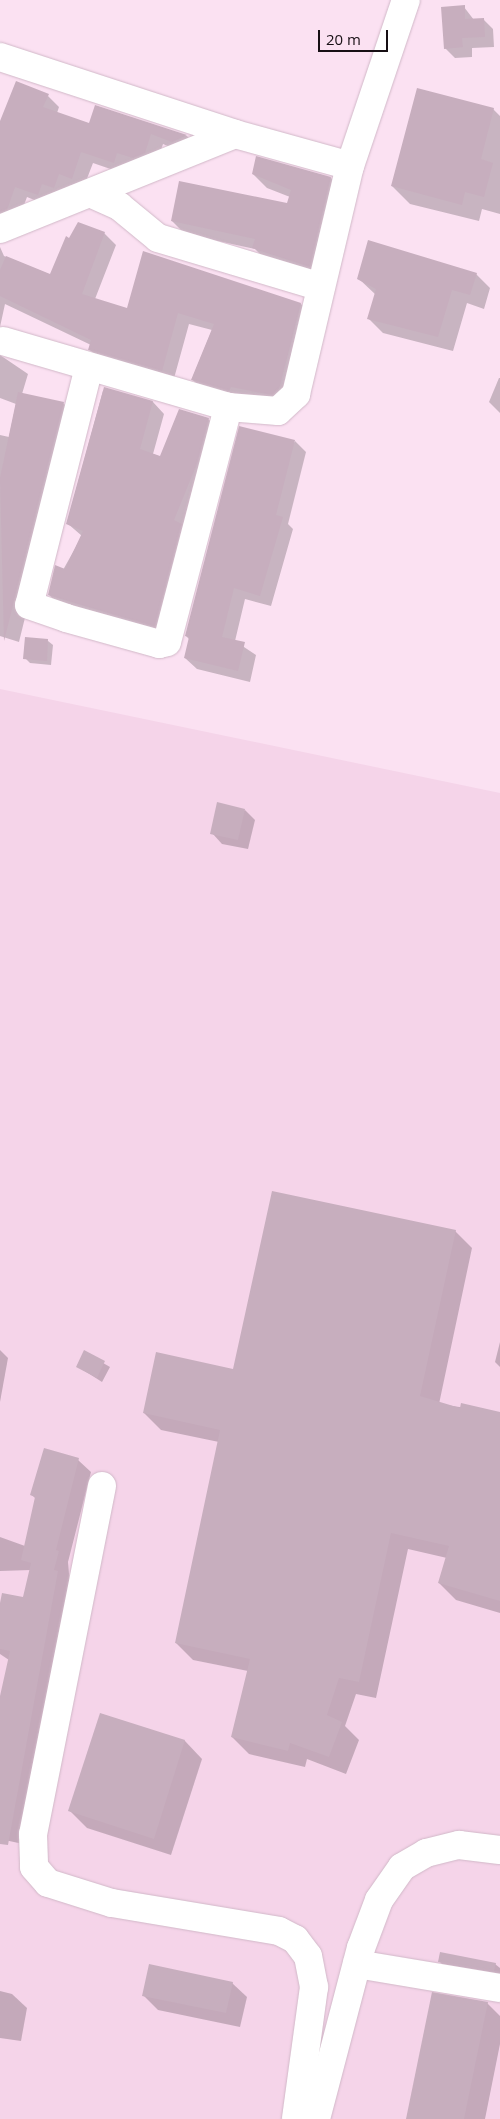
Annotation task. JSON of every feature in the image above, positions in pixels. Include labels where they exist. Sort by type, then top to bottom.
[{"type":"street","points":[[3,340],[88,367],[228,407],[278,411],[296,394],[350,166],[406,0]]},
{"type":"street","points":[[0,57],[235,134],[350,166]]},
{"type":"street","points":[[0,229],[92,194],[235,134]]},
{"type":"street","points":[[92,194],[119,206],[158,238],[321,287]]},
{"type":"street","points":[[88,367],[29,605],[66,618],[158,644],[167,642],[228,407]]},
{"type":"street","points":[[102,1486],[33,1834],[34,1867],[48,1883],[112,1903],[280,1931],[295,1939],[308,1956],[314,1987],[296,2119]]},
{"type":"street","points":[[316,2119],[357,1964],[379,1900],[402,1867],[426,1853],[459,1845],[500,1850]]},
{"type":"street","points":[[357,1964],[500,1988]]},
{"type":"shaded area","points":[[0,689],[500,793],[500,2119],[0,2119]]},
{"type":"building","points":[[465,5],[465,19],[484,18],[485,37],[462,38],[463,47],[444,49],[441,7]]},
{"type":"building","points":[[16,81],[49,94],[43,107],[89,123],[95,105],[187,135],[172,142],[151,134],[145,153],[133,158],[117,153],[114,163],[81,152],[72,179],[59,174],[54,188],[42,184],[38,195],[15,187],[7,210],[0,212],[0,121]]},
{"type":"building","points":[[417,88],[494,108],[481,159],[493,163],[484,197],[465,192],[462,205],[391,186]]},
{"type":"building","points":[[256,156],[331,177],[310,267],[252,248],[255,239],[171,221],[179,181],[287,203],[291,190],[252,174]]},
{"type":"building","points":[[78,222],[105,232],[82,294],[127,308],[143,251],[301,303],[279,389],[272,395],[231,387],[229,391],[191,380],[214,324],[178,313],[162,371],[88,350],[91,340],[0,296],[0,270],[6,256],[50,274],[66,236],[69,238]]},
{"type":"building","points":[[368,240],[477,273],[470,295],[452,290],[438,337],[367,319],[376,289],[357,279]]},
{"type":"building","points":[[104,387],[153,401],[140,449],[160,456],[179,409],[209,418],[198,461],[174,520],[182,524],[155,627],[48,595],[55,565],[65,569],[83,531],[66,524]]},
{"type":"building","points":[[18,392],[64,402],[4,641],[0,478]]},
{"type":"building","points":[[239,426],[295,440],[276,515],[283,517],[260,596],[234,588],[222,637],[245,642],[238,671],[184,658],[189,637],[185,636]]},
{"type":"building","points":[[25,637],[48,639],[47,661],[23,659]]},
{"type":"building","points":[[217,802],[245,809],[238,840],[210,834]]},
{"type":"building","points":[[272,1191],[456,1230],[420,1396],[460,1408],[461,1403],[500,1412],[500,1601],[438,1583],[449,1546],[391,1533],[359,1682],[339,1678],[327,1715],[342,1722],[329,1757],[290,1743],[288,1751],[231,1737],[250,1659],[175,1643],[220,1430],[143,1413],[156,1352],[233,1369]]},
{"type":"building","points":[[84,1350],[105,1361],[97,1378],[76,1367]]},
{"type":"building","points":[[44,1448],[79,1458],[56,1550],[59,1551],[54,1570],[58,1571],[8,1845],[0,1844],[0,1696],[10,1651],[0,1649],[0,1603],[2,1593],[23,1597],[31,1563],[21,1560],[35,1497],[30,1495]]},
{"type":"building","points":[[100,1713],[185,1740],[154,1839],[68,1811]]},
{"type":"building","points":[[440,1952],[496,1963],[494,1971],[438,1962]]},
{"type":"building","points":[[149,1964],[233,1982],[226,2013],[142,1996]]},
{"type":"building","points":[[432,1992],[488,2002],[464,2119],[406,2119]]}]
